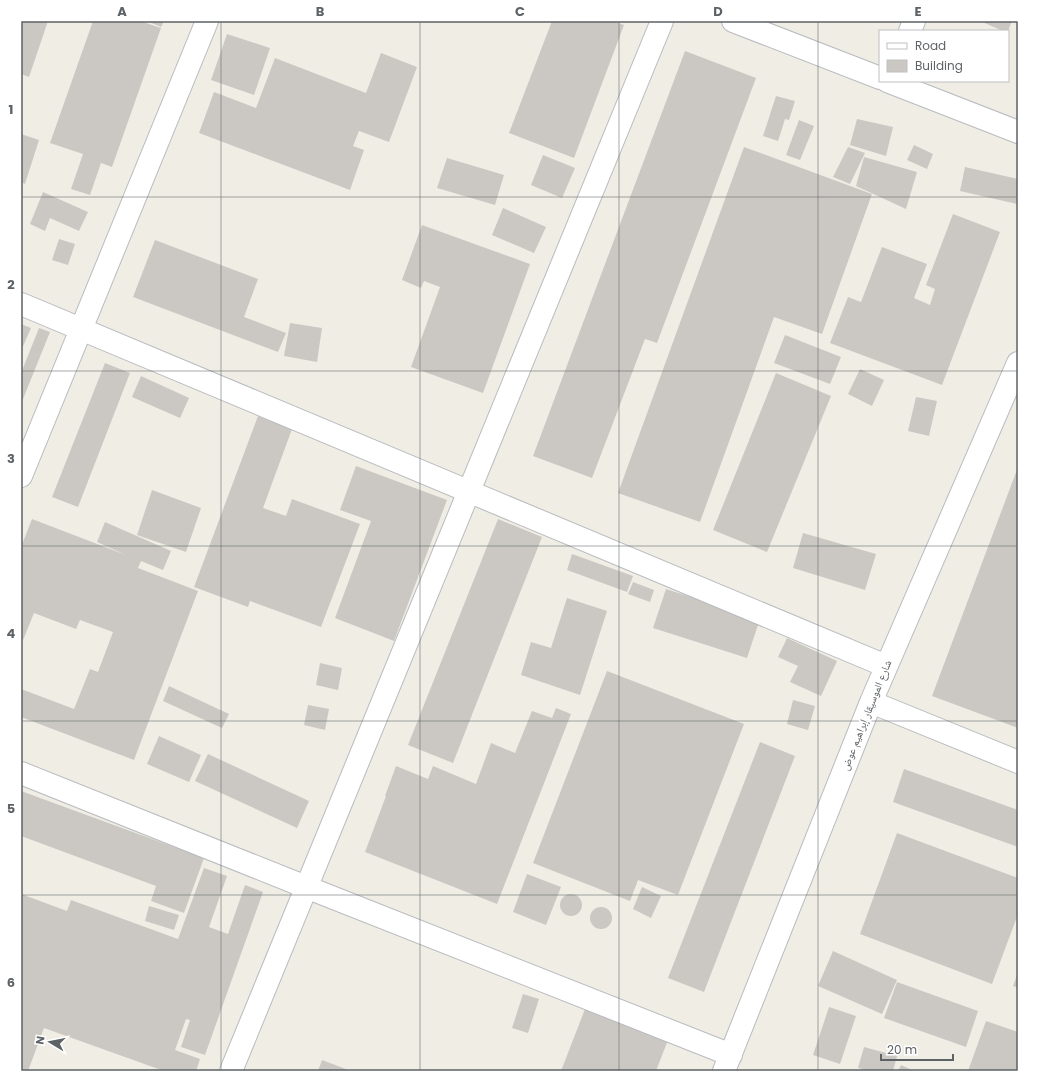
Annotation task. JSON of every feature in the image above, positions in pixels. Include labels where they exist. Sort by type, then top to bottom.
[{"type":"street","points":[[21,476],[207,21]]},
{"type":"street","points":[[231,1071],[662,21]]},
{"type":"street","points":[[733,21],[879,78]]},
{"type":"street","points":[[889,82],[1018,132]]},
{"type":"street","points":[[21,304],[886,666]]},
{"type":"street","name":"شارع الموسيقار إبراهيم عوض","points":[[727,1063],[871,702],[1018,363]]},
{"type":"street","points":[[871,702],[1018,762]]},
{"type":"street","points":[[21,773],[306,888],[727,1063]]},
{"type":"building","points":[[21,21],[48,21],[29,77],[21,74]]},
{"type":"building","points":[[93,21],[140,21],[161,28],[112,167],[101,163],[90,195],[71,189],[83,154],[50,143]]},
{"type":"building","points":[[147,21],[164,21],[161,27]]},
{"type":"building","points":[[552,21],[613,21],[624,25],[574,158],[509,133]]},
{"type":"building","points":[[980,21],[1012,21],[1008,30],[1001,30]]},
{"type":"building","points":[[227,34],[270,48],[254,95],[211,80]]},
{"type":"building","points":[[685,51],[756,78],[657,343],[645,339],[592,478],[533,456]]},
{"type":"building","points":[[381,53],[417,67],[389,142],[359,131],[353,146],[364,150],[350,190],[199,133],[214,92],[256,108],[275,58],[366,93]]},
{"type":"building","points":[[776,96],[795,101],[789,120],[785,119],[778,141],[763,136]]},
{"type":"building","points":[[857,119],[893,127],[886,156],[850,145]]},
{"type":"building","points":[[799,120],[814,126],[800,160],[786,155]]},
{"type":"building","points":[[21,134],[39,140],[25,184],[21,182]]},
{"type":"building","points":[[914,145],[933,154],[927,169],[907,160]]},
{"type":"building","points":[[744,147],[872,194],[822,334],[774,317],[700,522],[618,493]]},
{"type":"building","points":[[848,147],[865,153],[850,184],[833,177]]},
{"type":"building","points":[[543,155],[575,168],[562,198],[531,185]]},
{"type":"building","points":[[864,157],[917,172],[906,209],[856,186]]},
{"type":"building","points":[[447,158],[504,175],[495,205],[437,188]]},
{"type":"building","points":[[965,167],[1018,179],[1017,204],[960,191]]},
{"type":"building","points":[[43,192],[88,212],[79,231],[50,218],[45,231],[30,224]]},
{"type":"building","points":[[503,208],[546,227],[534,253],[492,235]]},
{"type":"building","points":[[953,214],[1000,232],[942,385],[830,343],[848,297],[861,302],[882,247],[927,264],[914,298],[930,305],[935,289],[926,285]]},
{"type":"building","points":[[422,225],[530,264],[483,393],[411,367],[440,287],[424,281],[421,288],[402,280]]},
{"type":"building","points":[[59,239],[75,244],[68,265],[52,260]]},
{"type":"building","points":[[155,240],[258,279],[244,317],[286,333],[278,352],[133,297]]},
{"type":"building","points":[[290,323],[322,328],[317,362],[284,356]]},
{"type":"building","points":[[21,324],[31,328],[21,351]]},
{"type":"building","points":[[39,328],[50,332],[21,404],[21,373]]},
{"type":"building","points":[[785,335],[841,357],[830,384],[774,363]]},
{"type":"building","points":[[105,363],[130,373],[78,507],[52,497]]},
{"type":"building","points":[[860,369],[884,380],[872,406],[848,394]]},
{"type":"building","points":[[776,373],[831,396],[767,552],[713,530]]},
{"type":"building","points":[[141,376],[189,398],[180,418],[132,397]]},
{"type":"building","points":[[916,397],[937,401],[929,436],[908,431]]},
{"type":"building","points":[[258,416],[292,429],[263,508],[286,516],[292,499],[360,524],[321,627],[250,601],[248,607],[194,587]]},
{"type":"building","points":[[356,466],[447,500],[394,641],[335,618],[371,521],[340,510]]},
{"type":"building","points":[[1018,467],[1018,728],[932,696]]},
{"type":"building","points":[[152,490],[201,508],[186,552],[137,535]]},
{"type":"building","points":[[32,519],[126,555],[97,542],[105,522],[171,551],[163,570],[141,561],[138,568],[198,591],[134,760],[21,717],[21,689],[74,709],[90,669],[98,672],[113,632],[80,620],[76,629],[34,613],[21,645],[21,547]]},
{"type":"building","points":[[498,519],[542,537],[453,763],[408,745]]},
{"type":"building","points":[[803,533],[876,554],[865,590],[793,568]]},
{"type":"building","points":[[572,554],[633,576],[627,592],[567,570]]},
{"type":"building","points":[[633,582],[654,590],[650,602],[628,594]]},
{"type":"building","points":[[666,589],[760,619],[747,658],[653,628]]},
{"type":"building","points":[[567,598],[607,611],[580,695],[521,675],[531,642],[551,648]]},
{"type":"building","points":[[787,638],[837,661],[821,696],[790,682],[798,666],[778,657]]},
{"type":"building","points":[[320,663],[342,668],[338,690],[316,685]]},
{"type":"building","points":[[607,671],[744,724],[678,895],[638,880],[630,901],[533,863]]},
{"type":"building","points":[[169,686],[229,714],[222,728],[163,701]]},
{"type":"building","points":[[793,700],[815,706],[808,730],[787,724]]},
{"type":"building","points":[[308,705],[329,709],[325,730],[304,725]]},
{"type":"building","points":[[556,708],[571,714],[497,904],[365,852],[396,766],[428,779],[433,766],[476,784],[491,743],[515,753],[532,711],[552,718]]},
{"type":"building","points":[[159,736],[201,755],[189,782],[147,764]]},
{"type":"building","points":[[760,742],[795,756],[704,992],[668,978]]},
{"type":"building","points":[[208,754],[309,801],[297,828],[195,781]]},
{"type":"building","points":[[904,769],[1018,810],[1018,847],[893,802]]},
{"type":"building","points":[[21,791],[204,858],[184,913],[151,901],[156,886],[21,836]]},
{"type":"building","points":[[897,833],[1018,878],[1018,914],[992,984],[860,934]]},
{"type":"building","points":[[204,868],[227,876],[209,927],[228,934],[245,885],[263,892],[205,1055],[181,1047],[190,1020],[186,1019],[175,1050],[200,1059],[196,1071],[164,1071],[44,1028],[28,1071],[21,1071],[21,894],[67,911],[71,900],[178,939]]},
{"type":"building","points":[[527,874],[561,887],[546,925],[513,912]]},
{"type":"building","points":[[642,887],[661,896],[651,918],[633,909]]},
{"type":"building","points":[[571,894],[579,897],[582,905],[579,913],[571,916],[563,913],[560,905],[563,897]]},
{"type":"building","points":[[149,906],[179,915],[174,930],[145,921]]},
{"type":"building","points":[[601,907],[609,910],[612,918],[609,926],[601,929],[593,926],[590,918],[593,910]]},
{"type":"building","points":[[833,951],[897,980],[882,1014],[818,986]]},
{"type":"building","points":[[1018,973],[1018,988],[1013,986]]},
{"type":"building","points":[[897,982],[978,1011],[966,1047],[884,1018]]},
{"type":"building","points":[[523,994],[539,999],[528,1033],[512,1028]]},
{"type":"building","points":[[829,1007],[856,1016],[840,1064],[813,1055]]},
{"type":"building","points":[[585,1009],[668,1040],[656,1071],[561,1071]]},
{"type":"building","points":[[986,1021],[1018,1032],[1018,1071],[968,1071]]},
{"type":"building","points":[[864,1047],[897,1056],[893,1071],[870,1071],[858,1068]]},
{"type":"building","points":[[322,1060],[351,1071],[318,1071]]},
{"type":"building","points":[[901,1065],[914,1071],[898,1071]]}]
